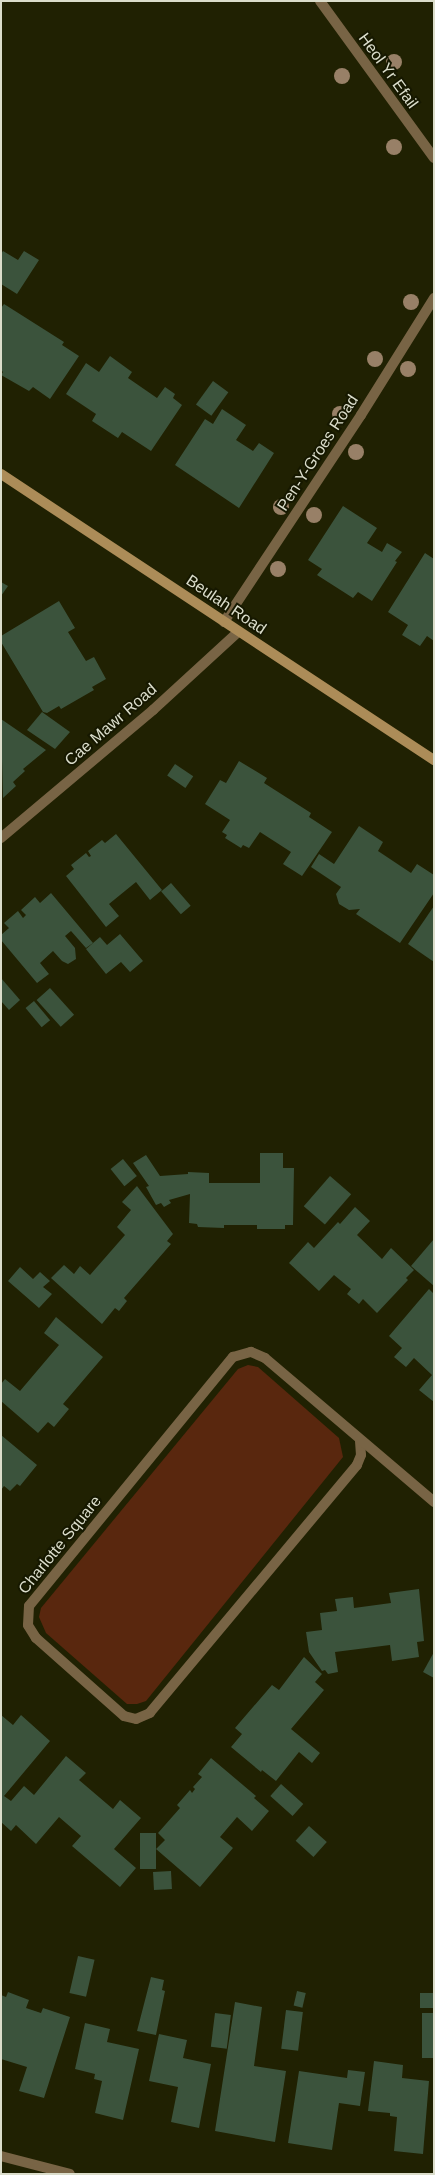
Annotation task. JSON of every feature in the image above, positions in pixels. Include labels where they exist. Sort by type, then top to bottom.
[{"type":"street","name":"Heol Yr Efail","points":[[320,1],[434,158]]},
{"type":"street","name":"Pen-Y-Groes Road","points":[[224,622],[361,415],[434,298]]},
{"type":"street","name":"Beulah Road","points":[[1,474],[434,760]]},
{"type":"street","name":"Cae Mawr Road","points":[[1,838],[153,710],[238,632]]},
{"type":"street","name":"Charlotte Square","points":[[360,1440],[361,1455],[357,1465],[150,1713],[136,1719],[124,1716],[36,1638],[28,1625],[29,1606],[233,1357],[251,1352],[266,1358],[434,1502]]},
{"type":"street","points":[[1,2156],[70,2174]]},
{"type":"shaded area","points":[[248,1365],[258,1367],[339,1438],[343,1457],[146,1701],[137,1704],[127,1704],[46,1633],[39,1617],[41,1608],[238,1369]]},
{"type":"building","points":[[3,251],[18,260],[24,251],[39,260],[17,294],[1,284],[1,254]]},
{"type":"building","points":[[4,304],[64,342],[62,345],[79,356],[50,399],[33,387],[29,391],[1,375],[3,372],[1,370],[1,308]]},
{"type":"building","points":[[110,356],[132,372],[128,378],[157,398],[165,387],[175,394],[173,398],[182,405],[151,451],[122,432],[118,438],[92,421],[96,414],[66,394],[86,363],[99,372]]},
{"type":"building","points":[[213,381],[228,392],[211,416],[196,404]]},
{"type":"building","points":[[222,409],[246,425],[236,440],[253,451],[259,443],[274,453],[239,508],[175,465],[205,419],[213,424]]},
{"type":"building","points":[[343,506],[377,528],[367,543],[382,552],[387,543],[402,552],[372,601],[358,592],[353,598],[317,575],[322,569],[308,560]]},
{"type":"building","points":[[425,553],[434,559],[434,641],[427,636],[420,646],[402,635],[408,625],[388,612]]},
{"type":"building","points":[[1,582],[8,586],[1,596]]},
{"type":"building","points":[[59,601],[75,628],[68,632],[86,661],[94,657],[106,679],[92,687],[94,690],[61,709],[59,706],[47,713],[43,712],[1,642],[1,636]]},
{"type":"building","points":[[42,712],[70,732],[55,749],[27,730]]},
{"type":"building","points":[[1,719],[46,750],[23,769],[25,771],[13,782],[16,786],[3,798]]},
{"type":"building","points":[[239,761],[267,778],[264,783],[311,813],[309,817],[332,832],[302,876],[283,864],[291,852],[260,832],[249,848],[243,845],[241,848],[225,838],[227,835],[222,832],[230,820],[205,804],[220,780],[226,783]]},
{"type":"building","points":[[175,764],[193,776],[185,788],[167,776]]},
{"type":"building","points":[[359,826],[383,842],[378,851],[411,873],[417,864],[434,875],[434,893],[400,943],[356,914],[360,909],[349,910],[339,904],[336,894],[341,887],[311,867],[319,854],[334,864]]},
{"type":"building","points":[[116,834],[162,890],[150,900],[136,882],[109,904],[119,916],[106,927],[66,876],[74,869],[71,865],[86,853],[89,857],[91,856],[88,851],[102,840],[105,843]]},
{"type":"building","points":[[171,883],[191,906],[181,914],[161,892]]},
{"type":"building","points":[[51,893],[93,943],[86,948],[71,931],[65,936],[75,948],[76,959],[68,964],[62,961],[53,951],[40,963],[49,974],[37,983],[1,940],[1,935],[9,928],[4,923],[18,911],[23,918],[26,915],[21,910],[35,897],[40,903]]},
{"type":"building","points":[[434,906],[434,962],[408,944]]},
{"type":"building","points":[[120,934],[143,961],[130,972],[121,962],[106,974],[86,949],[100,937],[107,945]]},
{"type":"building","points":[[1,978],[20,1000],[9,1010],[1,1001]]},
{"type":"building","points":[[50,988],[74,1015],[61,1027],[37,1000]]},
{"type":"building","points":[[34,1001],[50,1020],[42,1027],[26,1008]]},
{"type":"building","points":[[260,1153],[283,1153],[283,1168],[294,1168],[293,1225],[285,1225],[285,1229],[257,1229],[257,1225],[224,1225],[224,1228],[198,1227],[197,1224],[189,1223],[190,1194],[169,1200],[171,1203],[164,1207],[161,1203],[156,1205],[146,1187],[149,1186],[133,1163],[146,1155],[160,1176],[188,1174],[188,1172],[209,1173],[209,1183],[260,1183]]},
{"type":"building","points":[[123,1159],[137,1176],[124,1186],[111,1169]]},
{"type":"building","points":[[330,1176],[351,1194],[325,1225],[304,1206]]},
{"type":"building","points":[[137,1186],[173,1234],[167,1241],[171,1244],[124,1298],[127,1301],[119,1311],[115,1308],[102,1324],[51,1278],[64,1265],[74,1274],[80,1266],[90,1275],[125,1235],[117,1227],[131,1210],[122,1202]]},
{"type":"building","points":[[355,1207],[370,1221],[357,1235],[382,1259],[391,1248],[414,1270],[406,1278],[408,1280],[377,1313],[363,1299],[359,1304],[347,1294],[351,1289],[334,1275],[319,1291],[289,1263],[308,1242],[314,1248]]},
{"type":"building","points":[[434,1239],[434,1286],[411,1266]]},
{"type":"building","points":[[20,1267],[33,1279],[40,1272],[50,1281],[43,1287],[52,1294],[39,1308],[8,1281]]},
{"type":"building","points":[[429,1289],[434,1294],[434,1402],[419,1390],[432,1375],[414,1358],[406,1367],[394,1357],[402,1348],[389,1336]]},
{"type":"building","points":[[56,1317],[103,1357],[63,1404],[69,1409],[54,1427],[48,1422],[38,1433],[1,1401],[1,1384],[5,1379],[20,1391],[59,1345],[44,1333]]},
{"type":"building","points":[[1,1435],[37,1465],[20,1486],[17,1484],[10,1491],[4,1486],[1,1490]]},
{"type":"building","points":[[419,1589],[424,1641],[417,1642],[419,1657],[392,1661],[390,1645],[335,1652],[338,1672],[328,1674],[325,1670],[322,1671],[309,1652],[306,1632],[322,1630],[320,1613],[337,1611],[335,1599],[353,1597],[354,1608],[391,1603],[389,1593]]},
{"type":"building","points":[[434,1652],[434,1678],[423,1672]]},
{"type":"building","points":[[304,1657],[322,1674],[315,1682],[324,1690],[291,1729],[320,1753],[312,1763],[299,1752],[276,1781],[262,1770],[261,1772],[231,1747],[242,1734],[235,1728],[272,1685],[279,1690]]},
{"type":"building","points":[[1,1715],[13,1725],[21,1715],[50,1741],[4,1796],[11,1801],[24,1786],[34,1795],[66,1756],[86,1773],[79,1780],[113,1809],[120,1800],[141,1818],[114,1849],[136,1868],[120,1887],[72,1846],[81,1836],[59,1817],[36,1844],[16,1825],[11,1831],[1,1822]]},
{"type":"building","points":[[211,1758],[256,1796],[254,1798],[269,1811],[252,1831],[237,1817],[220,1837],[233,1848],[200,1887],[156,1849],[165,1840],[158,1833],[180,1808],[177,1805],[190,1790],[192,1793],[195,1789],[193,1787],[202,1777],[198,1774]]},
{"type":"building","points":[[281,1784],[303,1804],[293,1816],[270,1796]]},
{"type":"building","points":[[309,1826],[327,1842],[313,1857],[296,1841]]},
{"type":"building","points":[[140,1833],[156,1833],[156,1869],[140,1869]]},
{"type":"building","points":[[171,1871],[172,1889],[154,1890],[153,1872]]},
{"type":"building","points":[[78,1956],[95,1960],[86,1997],[69,1993]]},
{"type":"building","points":[[151,1977],[164,1980],[162,1990],[165,1991],[156,2035],[137,2031]]},
{"type":"building","points":[[297,1991],[306,1993],[302,2008],[294,2006]]},
{"type":"building","points":[[8,1992],[29,2000],[26,2008],[41,2013],[43,2008],[70,2017],[44,2098],[19,2091],[27,2067],[1,2059],[1,1995],[6,1997]]},
{"type":"building","points":[[420,1993],[434,1993],[434,2008],[420,2008]]},
{"type":"building","points":[[235,2002],[262,2007],[254,2066],[286,2071],[275,2142],[215,2131]]},
{"type":"building","points":[[286,2010],[303,2012],[298,2051],[281,2049]]},
{"type":"building","points":[[215,2013],[231,2015],[227,2049],[211,2047]]},
{"type":"building","points":[[422,2013],[434,2013],[434,2058],[422,2058]]},
{"type":"building","points":[[85,2023],[110,2029],[107,2042],[139,2049],[123,2120],[95,2113],[102,2081],[94,2079],[95,2074],[75,2069]]},
{"type":"building","points":[[159,2034],[187,2040],[183,2058],[211,2064],[199,2128],[171,2122],[178,2087],[149,2081]]},
{"type":"building","points":[[374,2061],[403,2065],[402,2078],[429,2081],[423,2154],[394,2151],[397,2117],[390,2116],[390,2113],[368,2111]]},
{"type":"building","points":[[348,2070],[365,2072],[360,2106],[339,2103],[332,2150],[288,2143],[299,2071],[347,2078]]}]
